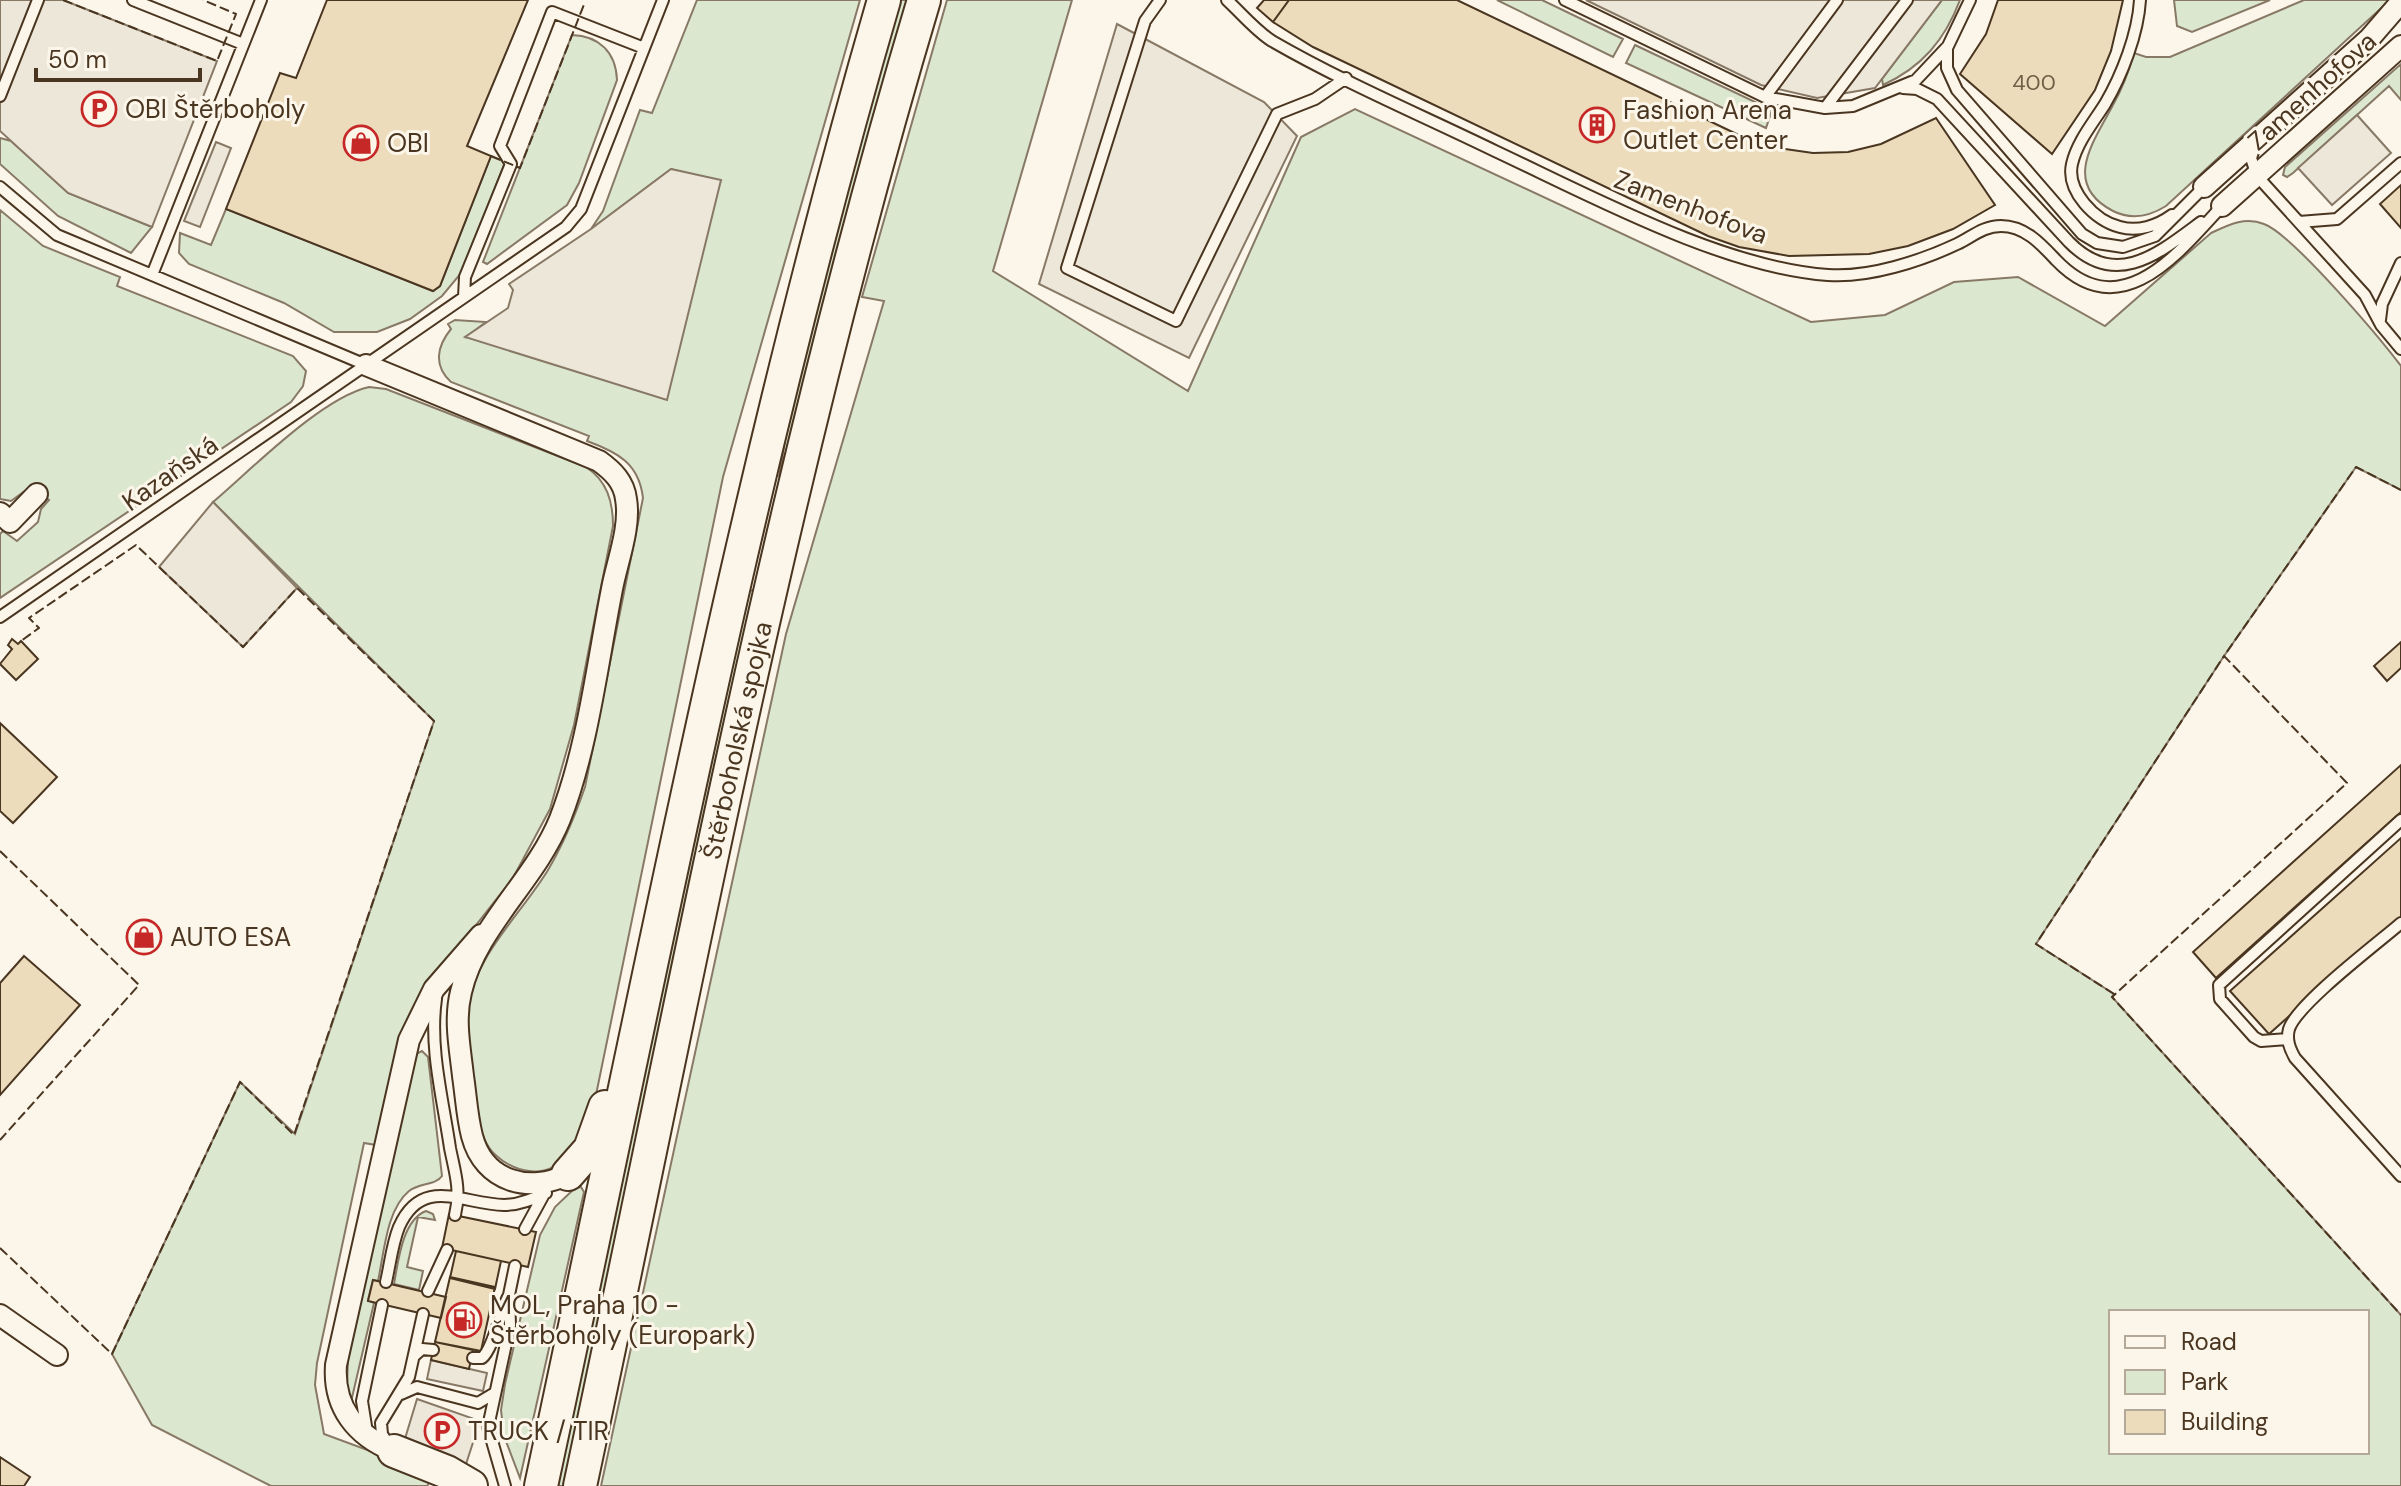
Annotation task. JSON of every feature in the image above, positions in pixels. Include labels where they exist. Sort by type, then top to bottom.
[{"type":"highway","name":"Štěrboholská spojka","points":[[541,1486],[751,511],[805,287],[884,0]]},
{"type":"highway","name":"Štěrboholská spojka","points":[[580,1486],[761,638],[840,304],[924,0]]},
{"type":"highway","points":[[557,1183],[581,1161],[597,1133],[674,866]]},
{"type":"highway","points":[[394,1451],[447,1472],[471,1486]]},
{"type":"street","name":"Zamenhofova","points":[[2204,187],[2369,39],[2401,2]]},
{"type":"street","name":"Zamenhofova","points":[[2222,206],[2401,46]]},
{"type":"street","points":[[366,365],[599,461],[617,477],[626,495],[623,534],[571,784],[546,848],[493,924],[466,975],[458,1006],[458,1038],[472,1137],[491,1167],[519,1184],[557,1183]]},
{"type":"street","points":[[0,513],[10,522],[37,494]]},
{"type":"street","points":[[394,1451],[377,1445],[352,1422],[337,1393],[336,1365],[409,1040],[424,1005],[448,972],[493,924]]},
{"type":"street","points":[[3,1326],[57,1355]]},
{"type":"lane","points":[[0,96],[38,0]]},
{"type":"lane","points":[[133,0],[243,44]]},
{"type":"lane","points":[[152,275],[261,0]]},
{"type":"lane","name":"Kazaňská","points":[[0,617],[566,227],[581,209],[663,0]]},
{"type":"lane","points":[[1160,0],[1145,21],[1067,268],[1176,321],[1277,114],[1315,99],[1346,78]]},
{"type":"lane","name":"Zamenhofova","points":[[1227,0],[1269,39],[1346,78],[1632,214],[1754,263],[1828,275],[1850,275],[1911,261],[1996,226],[2023,232],[2079,281],[2090,286],[2112,287],[2140,280],[2160,269],[2222,206]]},
{"type":"lane","points":[[1565,0],[1765,97],[1825,108],[1853,106],[1903,88],[1921,76],[1948,46],[1970,0]]},
{"type":"lane","points":[[1765,97],[1837,0]]},
{"type":"lane","points":[[1825,108],[1907,0]]},
{"type":"lane","name":"Zamenhofova","points":[[2140,0],[2139,16],[2119,76],[2076,152],[2071,177],[2076,190],[2097,215],[2124,228],[2153,226],[2204,187]]},
{"type":"lane","points":[[464,297],[465,277],[511,164],[500,146],[552,12],[644,48]]},
{"type":"lane","name":"Zamenhofova","points":[[1948,46],[1947,68],[1957,90],[2090,240],[2123,247],[2145,241],[2163,230],[2204,187]]},
{"type":"lane","name":"Zamenhofova","points":[[1903,88],[1917,89],[1937,99],[2076,249],[2101,264],[2126,265],[2156,254],[2222,206]]},
{"type":"lane","points":[[2261,136],[2251,158],[2257,176],[2365,295],[2381,325],[2401,349]]},
{"type":"lane","points":[[2299,222],[2337,219],[2401,163]]},
{"type":"lane","points":[[2387,176],[2401,172]]},
{"type":"lane","points":[[0,187],[48,230],[366,365]]},
{"type":"lane","points":[[2381,325],[2379,312],[2401,263]]},
{"type":"lane","points":[[2288,1039],[2261,1041],[2254,1037],[2220,999],[2219,985],[2401,820]]},
{"type":"lane","points":[[2401,923],[2302,1011],[2289,1029],[2288,1039],[2295,1058],[2401,1176]]},
{"type":"lane","points":[[448,972],[435,1000],[434,1040],[451,1152],[459,1183],[455,1215]]},
{"type":"lane","points":[[386,1282],[397,1231],[411,1209],[433,1195],[504,1205],[557,1183]]},
{"type":"lane","points":[[525,1229],[557,1183]]},
{"type":"lane","points":[[428,1291],[447,1250]]},
{"type":"lane","points":[[505,1486],[488,1427],[510,1325],[509,1295],[515,1266]]},
{"type":"lane","points":[[473,1358],[482,1358],[487,1353],[509,1295]]},
{"type":"lane","points":[[382,1305],[361,1411],[368,1430],[394,1451]]},
{"type":"lane","points":[[394,1451],[382,1434],[381,1423],[401,1394],[414,1357],[423,1314]]},
{"type":"lane","points":[[414,1357],[422,1349],[433,1350]]},
{"type":"lane","points":[[401,1394],[417,1387],[478,1403],[495,1392]]},
{"type":"green space","points":[[697,0],[860,0],[723,477],[590,1124],[570,1152],[555,1166],[545,1170],[524,1170],[496,1155],[480,1127],[467,1034],[468,1006],[480,969],[490,951],[554,860],[585,787],[643,498],[637,476],[625,460],[587,441],[589,436],[451,382],[439,363],[440,349],[451,329],[448,324],[455,320],[486,322],[465,338],[720,181],[671,169],[591,229],[603,211],[640,110],[652,113]]},
{"type":"green space","points":[[898,0],[909,0],[779,477],[794,386]]},
{"type":"green space","points":[[947,0],[1072,0],[993,271],[1188,391],[1301,137],[1355,109],[1811,322],[1885,315],[1954,282],[2018,277],[2105,326],[2211,233],[2237,222],[2250,221],[2264,224],[2277,232],[2335,288],[2401,366],[2401,490],[2356,467],[2224,656],[2036,944],[2114,994],[2112,997],[2401,1315],[2401,1486],[601,1486],[786,634],[884,301],[862,297]]},
{"type":"green space","points":[[1497,0],[1542,0],[1623,39],[1613,57]]},
{"type":"green space","points":[[1942,0],[1960,0],[1939,40],[1921,61],[1883,85],[1882,79]]},
{"type":"green space","points":[[2174,0],[2270,0],[2192,32],[2177,26]]},
{"type":"green space","points":[[2304,0],[2390,0],[2166,206],[2133,216],[2113,211],[2097,200],[2088,188],[2086,161],[2122,86],[2134,53],[2146,57],[2170,57]]},
{"type":"green space","points":[[572,35],[598,42],[604,47],[613,61],[617,80],[579,183],[567,205],[487,264],[483,262]]},
{"type":"green space","points":[[1635,45],[1772,110],[1766,128],[1626,63]]},
{"type":"green space","points":[[2401,64],[2401,100],[2389,86],[2293,173],[2287,177],[2283,175],[2285,167]]},
{"type":"green space","points":[[0,138],[11,141],[68,193],[152,227],[131,253],[58,216],[0,164]]},
{"type":"green space","points":[[491,156],[505,162],[462,272],[442,296],[410,319],[377,332],[334,332],[284,303],[189,264],[179,253],[180,233],[211,245],[226,209],[433,291],[440,286]]},
{"type":"green space","points":[[0,210],[43,246],[120,277],[117,286],[293,356],[306,371],[303,386],[291,402],[0,598],[0,534],[3,531],[17,541],[38,522],[41,509],[49,500],[33,485],[11,501],[0,499]]},
{"type":"green space","points":[[369,387],[386,389],[586,467],[604,485],[612,508],[613,526],[574,725],[550,809],[513,878],[418,999],[406,1023],[376,1145],[364,1143],[317,1363],[315,1385],[324,1434],[435,1475],[427,1486],[271,1486],[152,1425],[112,1354],[240,1082],[295,1134],[434,721],[213,502],[309,420],[350,394]]},
{"type":"green space","points":[[754,590],[567,1486],[556,1486],[731,668],[749,591]]},
{"type":"green space","points":[[422,1051],[428,1057],[442,1176],[409,1191],[395,1209],[378,1281],[373,1280],[368,1300],[374,1303],[351,1402],[347,1386],[348,1358],[416,1054]]},
{"type":"green space","points":[[581,1187],[584,1192],[520,1478],[504,1436],[501,1410],[505,1384],[540,1235],[555,1207],[575,1188]]},
{"type":"green space","points":[[426,1211],[433,1214],[435,1220],[418,1217],[407,1267],[423,1271],[419,1290],[394,1284],[406,1233],[411,1223],[418,1216]]},
{"type":"shaded area","name":"OBI Štěrboholy","points":[[0,0],[63,0],[217,61],[152,227],[68,193],[0,131]]},
{"type":"shaded area","name":"Fashion Arena Outlet Center","points":[[1586,0],[1942,0],[1875,88],[1817,98],[1761,85]]},
{"type":"shaded area","points":[[1117,24],[1264,102],[1297,136],[1189,358],[1039,284]]},
{"type":"shaded area","points":[[2357,115],[2391,153],[2332,205],[2298,168]]},
{"type":"shaded area","points":[[216,142],[231,148],[200,227],[184,221]]},
{"type":"shaded area","points":[[671,169],[721,180],[667,400],[465,337],[508,308],[513,290],[509,284],[591,229]]},
{"type":"shaded area","points":[[213,502],[297,588],[243,647],[159,567]]},
{"type":"shaded area","points":[[431,1360],[487,1373],[483,1391],[427,1379]]},
{"type":"shaded area","name":"TRUCK / TIR","points":[[417,1399],[480,1421],[466,1464],[404,1442]]},
{"type":"building","name":"OBI","points":[[327,0],[528,0],[467,146],[491,156],[440,286],[433,291],[226,209],[280,73],[296,78]]},
{"type":"building","points":[[1264,0],[1289,0],[1273,22],[1257,8]]},
{"type":"building","name":"Fashion Arena Outlet Center","points":[[1289,0],[1457,0],[1747,139],[1778,148],[1813,153],[1848,152],[1881,144],[1936,118],[1995,205],[1953,229],[1908,246],[1869,254],[1789,256],[1739,247],[1708,236],[1313,47],[1273,22]]},
{"type":"building","points":[[1998,0],[2123,0],[2111,51],[2095,90],[2052,154],[1960,74],[1986,34]]},
{"type":"building","points":[[2401,185],[2401,228],[2380,204]]},
{"type":"building","points":[[12,639],[18,644],[21,641],[38,659],[16,680],[0,664],[12,649],[8,645]]},
{"type":"building","points":[[2401,642],[2401,668],[2387,681],[2374,666]]},
{"type":"building","points":[[0,723],[57,777],[13,823],[0,811]]},
{"type":"building","points":[[2401,765],[2401,812],[2216,978],[2193,952]]},
{"type":"building","points":[[2401,838],[2401,917],[2269,1034],[2230,991]]},
{"type":"building","points":[[24,956],[80,1005],[0,1095],[0,983]]},
{"type":"building","points":[[449,1214],[536,1232],[528,1267],[442,1248]]},
{"type":"building","points":[[456,1251],[501,1261],[495,1289],[450,1278]]},
{"type":"building","points":[[450,1277],[495,1287],[481,1351],[435,1342]]},
{"type":"building","points":[[373,1280],[446,1297],[441,1318],[368,1301]]},
{"type":"building","points":[[435,1342],[473,1350],[469,1369],[431,1360]]},
{"type":"building","points":[[0,1457],[30,1477],[24,1486],[0,1486]]},
{"type":"fence","points":[[63,0],[217,61],[236,14],[203,0]]},
{"type":"fence","points":[[491,156],[520,168],[585,2]]},
{"type":"fence","points":[[2401,490],[2356,467],[2224,656],[2347,783],[2112,997],[2401,1315]]},
{"type":"fence","points":[[0,1248],[112,1354],[240,1082],[294,1135],[434,721],[297,588],[243,647],[136,545],[29,618],[39,628],[21,641]]},
{"type":"fence","points":[[2114,994],[2036,944],[2224,656]]},
{"type":"fence","points":[[0,851],[139,985],[0,1140]]},
{"type":"place","name":"OBI Štěrboholy","points":[[99,109]]},
{"type":"place","name":"Fashion Arena Outlet Center","points":[[1597,125]]},
{"type":"place","name":"OBI","points":[[361,143]]},
{"type":"place","name":"AUTO ESA","points":[[144,937]]},
{"type":"place","name":"MOL, Praha 10 - Štěrboholy (Europark)","points":[[464,1320]]},
{"type":"place","name":"TRUCK / TIR","points":[[442,1431]]}]
